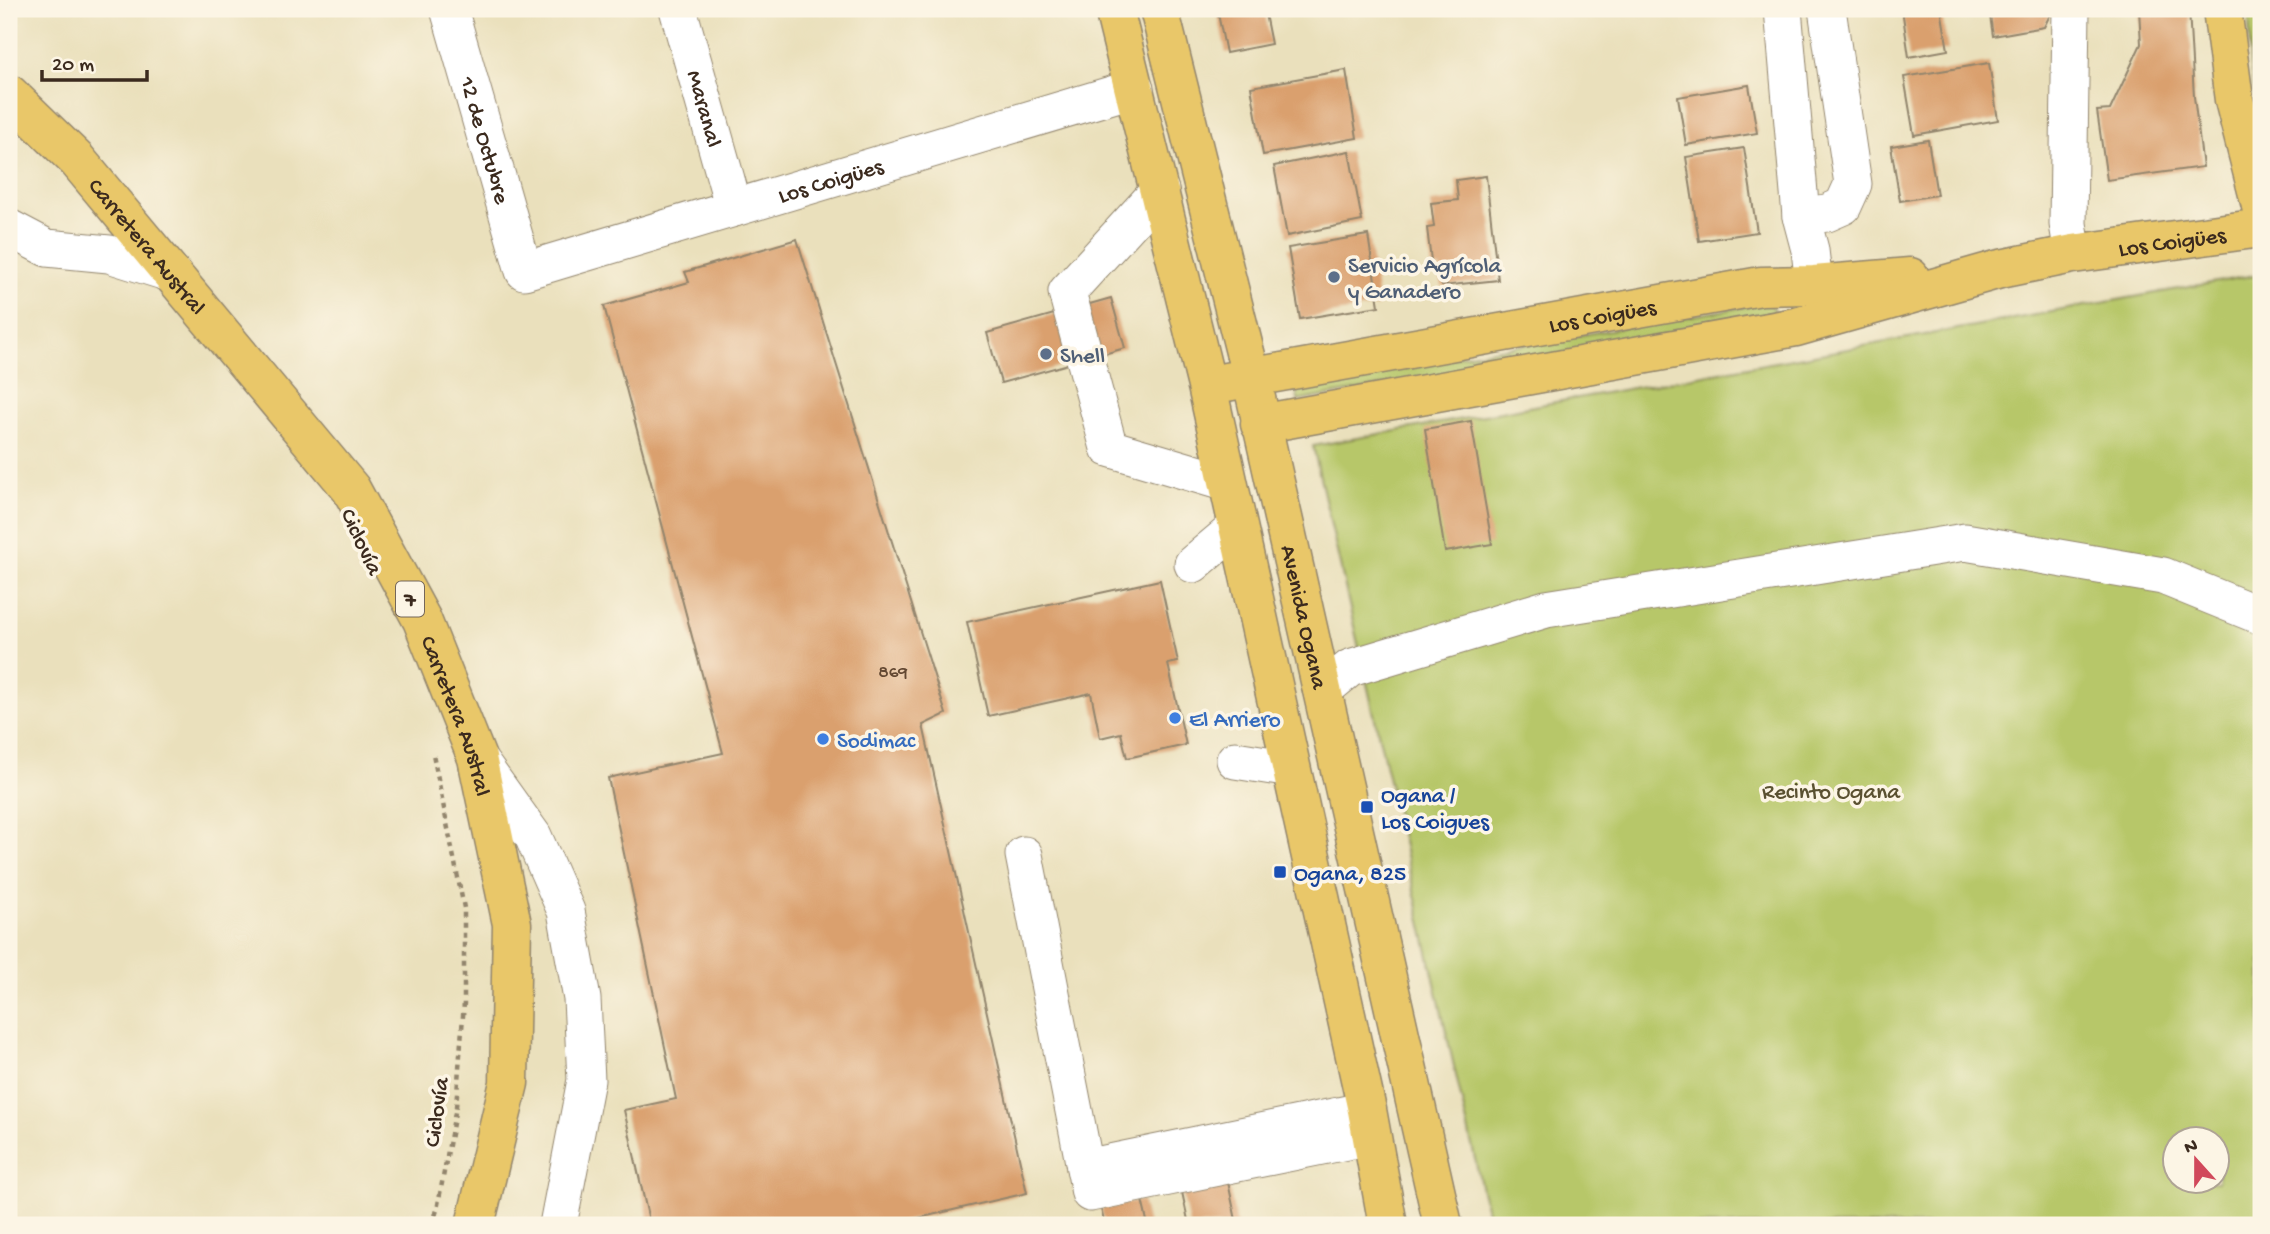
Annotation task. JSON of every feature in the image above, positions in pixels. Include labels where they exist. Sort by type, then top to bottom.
[{"type":"main road","name":"Avenida Ogana","points":[[1115,9],[1207,386],[1369,1123],[1388,1225]]},
{"type":"main road","name":"Avenida Ogana","points":[[1159,9],[1251,376],[1443,1225]]},
{"type":"main road","points":[[2222,9],[2232,88],[2261,206]]},
{"type":"main road","name":"Carretera Austral","points":[[9,94],[77,160],[351,489],[422,620],[477,758],[512,925],[509,1083],[475,1225]]},
{"type":"main road","name":"Los Coigües","points":[[1260,424],[1796,327],[2000,269],[2073,254],[2261,228]]},
{"type":"main road","name":"Los Coigües","points":[[1207,386],[1761,286],[1814,285],[2000,269]]},
{"type":"street","name":"12 de Octubre","points":[[449,9],[524,271]]},
{"type":"street","name":"Maranal","points":[[678,9],[734,208]]},
{"type":"street","points":[[1783,9],[1801,216],[1810,250],[1814,285]]},
{"type":"street","points":[[1801,216],[1827,213],[1843,206],[1853,184],[1828,9]]},
{"type":"street","points":[[2071,9],[2068,224],[2073,254]]},
{"type":"street","name":"Los Coigües","points":[[524,271],[1135,88]]},
{"type":"street","points":[[1160,190],[1068,292],[1109,448],[1227,483]]},
{"type":"street","points":[[9,228],[47,248],[109,254],[173,274]]},
{"type":"street","points":[[1193,564],[1237,527]]},
{"type":"street","points":[[1322,691],[1350,668],[1546,609],[1965,542],[2163,576],[2261,616]]},
{"type":"street","points":[[477,758],[533,836],[566,911],[582,999],[586,1080],[558,1225]]},
{"type":"street","points":[[1235,760],[1291,769]]},
{"type":"street","points":[[1024,855],[1088,1180],[1369,1123]]},
{"type":"path","name":"Ciclovía","points":[[430,742],[464,908],[464,1003],[456,1107],[438,1210],[432,1225]]},
{"type":"green space","points":[[2249,9],[2261,9],[2261,131],[2250,64]]},
{"type":"green space","name":"Recinto Ogana","points":[[2261,274],[2261,1225],[1490,1225],[1313,446]]},
{"type":"green space","points":[[1761,304],[1771,305],[1775,310],[1773,316],[1298,401],[1296,384]]},
{"type":"building","points":[[1217,9],[1264,9],[1271,44],[1226,53]]},
{"type":"building","points":[[1902,9],[1941,9],[1948,50],[1909,57]]},
{"type":"building","points":[[1989,9],[2053,9],[2044,27],[1993,36]]},
{"type":"building","points":[[2139,9],[2189,9],[2194,97],[2203,167],[2107,180],[2097,111],[2110,110],[2141,44]]},
{"type":"building","points":[[1989,63],[1998,120],[1914,135],[1904,77]]},
{"type":"building","points":[[1346,70],[1357,138],[1263,155],[1251,87]]},
{"type":"building","points":[[1749,85],[1757,133],[1686,145],[1678,97]]},
{"type":"building","points":[[1928,140],[1937,195],[1900,201],[1891,146]]},
{"type":"building","points":[[1744,148],[1757,232],[1699,241],[1686,157]]},
{"type":"building","points":[[1349,151],[1362,221],[1287,236],[1274,166]]},
{"type":"building","points":[[1486,176],[1498,280],[1442,286],[1440,267],[1432,269],[1427,228],[1434,227],[1431,203],[1458,200],[1456,180]]},
{"type":"building","name":"Servicio Agrícola y Ganadero","points":[[1368,235],[1379,306],[1300,319],[1288,248]]},
{"type":"building","name":"Sodimac","points":[[797,239],[946,714],[923,725],[1027,1193],[888,1225],[650,1225],[624,1110],[676,1099],[608,778],[723,753],[604,306],[689,282],[685,272]]},
{"type":"building","points":[[1111,298],[1125,348],[1001,383],[987,333]]},
{"type":"building","points":[[1471,421],[1492,544],[1445,552],[1425,429]]},
{"type":"building","points":[[1160,580],[1178,662],[1168,664],[1186,745],[1127,758],[1121,733],[1100,738],[1091,693],[988,716],[967,622]]},
{"type":"building","points":[[1228,1182],[1237,1225],[1189,1225],[1182,1192]]},
{"type":"building","points":[[1142,1200],[1148,1225],[1105,1225],[1101,1209]]},
{"type":"place","name":"Servicio Agrícola y Ganadero","points":[[1334,277]]},
{"type":"place","name":"Shell","points":[[1046,354]]},
{"type":"place","name":"El Arriero","points":[[1175,718]]},
{"type":"place","name":"Sodimac","points":[[823,739]]},
{"type":"place","name":"Ogana / Los Coigues","points":[[1367,807]]},
{"type":"place","name":"Ogana, 825","points":[[1280,872]]}]
